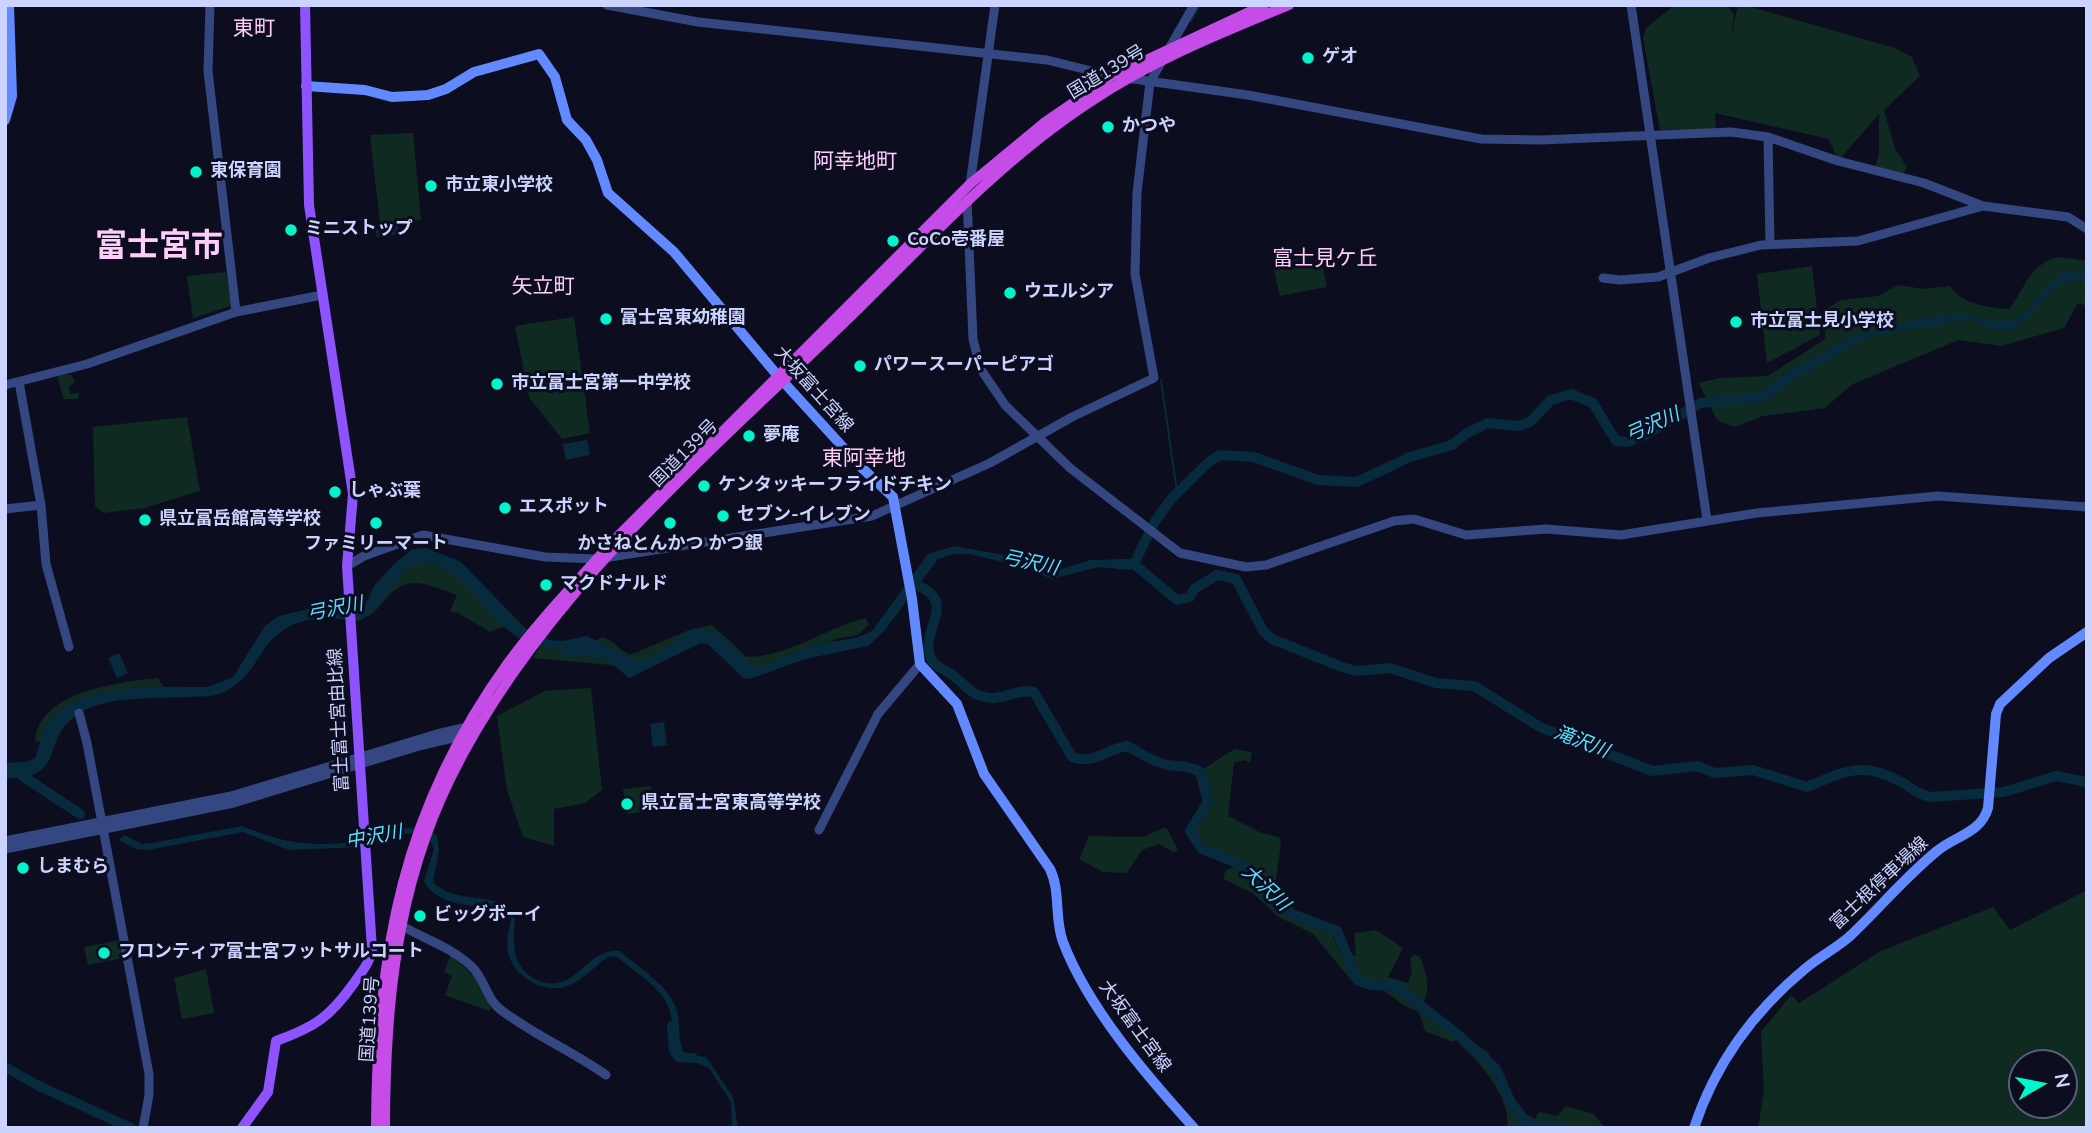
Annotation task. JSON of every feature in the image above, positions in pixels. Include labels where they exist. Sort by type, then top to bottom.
[{"type":"highway","name":"国道139号","points":[[376,1128],[378,1022],[396,923],[426,822],[467,734],[485,715],[537,633],[603,558],[970,184],[1045,122],[1112,76],[1264,5]]},
{"type":"highway","name":"国道139号","points":[[780,379],[967,199],[1048,131],[1160,61],[1289,5]]},
{"type":"highway","name":"国道139号","points":[[385,1128],[385,1055],[396,923]]},
{"type":"main road","points":[[5,120],[12,96],[8,46],[9,5]]},
{"type":"main road","name":"富士富士宮由比線","points":[[242,1128],[268,1092],[276,1041],[312,1027],[325,1018],[370,960],[372,949],[348,566],[353,494],[309,205],[305,5]]},
{"type":"main road","name":"大坂富士宮線","points":[[306,86],[365,90],[392,97],[428,95],[446,89],[474,72],[539,54],[555,77],[567,120],[586,140],[597,160],[608,193],[674,252],[780,379],[862,468],[893,497],[896,504]]},
{"type":"main road","points":[[896,504],[920,664]]},
{"type":"main road","name":"富士根停車場線","points":[[1694,1128],[1700,1109],[1754,1017],[1808,966],[1848,938],[1939,849],[1983,821],[1990,792],[1996,714],[2001,702],[2055,653],[2086,636]]},
{"type":"main road","name":"大坂富士宮線","points":[[920,664],[957,704],[984,774],[1050,869],[1057,886],[1058,928],[1088,995],[1131,1054],[1194,1128]]},
{"type":"street","points":[[210,5],[208,71],[236,312]]},
{"type":"street","points":[[607,5],[698,22],[989,52],[1087,68],[1112,76],[1248,95],[1481,139],[1541,140],[1731,132],[1769,137],[1838,161],[1924,183],[1983,206],[2068,217],[2087,229]]},
{"type":"street","points":[[995,5],[967,199],[976,357],[985,376],[1005,405],[1037,438],[1144,528],[1180,554],[1246,567],[1266,565],[1394,521],[1414,519],[1466,535],[1546,529],[1621,535],[1707,520],[1938,496],[2087,507]]},
{"type":"street","points":[[348,566],[375,551],[423,535],[545,557],[603,558],[872,516],[1037,438],[1072,417],[1154,378],[1133,256],[1137,193],[1150,82],[1194,5]]},
{"type":"street","points":[[1631,5],[1707,520]]},
{"type":"street","points":[[1769,137],[1770,244]]},
{"type":"street","points":[[1603,278],[1636,280],[1709,258],[1770,244],[1858,241],[1983,206]]},
{"type":"street","points":[[5,385],[87,364],[236,312],[322,295]]},
{"type":"street","points":[[19,382],[41,505],[50,583],[69,647]]},
{"type":"street","points":[[5,509],[41,505]]},
{"type":"street","points":[[819,830],[878,714],[920,664]]},
{"type":"street","points":[[79,713],[149,1074],[143,1128]]},
{"type":"street","points":[[5,841],[103,827],[234,803],[359,760],[467,734]]},
{"type":"street","points":[[5,849],[103,827]]},
{"type":"street","points":[[396,923],[460,957],[482,979],[497,1007],[556,1047],[576,1055],[606,1075]]},
{"type":"green space","points":[[1675,5],[1727,5],[1734,15],[1731,38],[1738,5],[1744,5],[1895,48],[1912,57],[1920,76],[1884,110],[1895,149],[1907,167],[1903,175],[1875,168],[1879,154],[1879,114],[1838,161],[1829,139],[1715,113],[1716,129],[1660,130],[1643,38],[1646,28]]},
{"type":"green space","points":[[413,133],[421,220],[380,223],[370,135]]},
{"type":"green space","points":[[2058,257],[2087,261],[2087,306],[2078,303],[2064,328],[2001,346],[1958,340],[1851,385],[1825,408],[1763,416],[1735,427],[1717,420],[1699,383],[1720,378],[1768,376],[1825,339],[1824,310],[1841,300],[1878,296],[1898,285],[1924,289],[1950,286],[1968,301],[2009,309],[2033,272],[2047,261]]},
{"type":"green space","points":[[1297,259],[1303,267],[1322,264],[1327,287],[1280,296],[1273,267]]},
{"type":"green space","points":[[1812,266],[1820,335],[1767,363],[1757,274]]},
{"type":"green space","points":[[226,272],[231,306],[193,318],[187,276]]},
{"type":"green space","points":[[574,317],[590,433],[562,439],[529,397],[515,326]]},
{"type":"green space","points":[[71,374],[75,382],[68,387],[71,394],[79,393],[78,399],[64,399],[57,376]]},
{"type":"green space","points":[[187,417],[200,491],[144,508],[103,513],[95,506],[93,427]]},
{"type":"green space","points":[[435,562],[488,596],[496,605],[504,626],[490,632],[450,611],[457,595],[417,583],[400,587],[374,612],[362,618],[401,573],[414,563]]},
{"type":"green space","points":[[866,618],[869,625],[858,635],[836,639],[757,674],[712,642],[691,642],[632,673],[611,665],[533,658],[542,642],[592,644],[602,637],[630,655],[689,630],[712,625],[747,657],[778,652]]},
{"type":"green space","points":[[158,678],[165,689],[87,700],[43,741],[35,742],[39,725],[50,711],[64,701],[102,687]]},
{"type":"green space","points":[[591,688],[602,790],[585,803],[554,809],[554,846],[523,837],[507,790],[497,716],[545,691]]},
{"type":"green space","points":[[1235,749],[1252,752],[1250,763],[1244,760],[1234,763],[1228,816],[1261,833],[1279,837],[1281,844],[1275,885],[1248,865],[1209,850],[1192,832],[1210,801],[1203,769]]},
{"type":"green space","points":[[651,786],[655,810],[627,814],[623,789]]},
{"type":"green space","points":[[1166,827],[1178,850],[1174,852],[1159,844],[1142,850],[1127,873],[1103,872],[1079,859],[1089,836],[1143,837]]},
{"type":"green space","points":[[1237,866],[1296,919],[1331,931],[1339,951],[1356,956],[1354,933],[1376,930],[1403,948],[1388,977],[1408,983],[1412,972],[1410,959],[1414,955],[1420,957],[1427,985],[1424,1001],[1462,1036],[1453,1042],[1425,1031],[1419,1012],[1405,1006],[1383,990],[1355,985],[1313,934],[1277,916],[1253,893],[1223,879],[1226,870]]},
{"type":"green space","points":[[2087,890],[2087,1128],[1758,1128],[1764,1091],[1761,1032],[1791,995],[1799,1003],[1881,951],[1993,907],[2010,930]]},
{"type":"green space","name":"フロンティア富士宮フットサルコート","points":[[120,940],[124,958],[88,965],[84,947]]},
{"type":"green space","points":[[451,955],[479,981],[491,1008],[489,1011],[445,995],[452,976],[444,972]]},
{"type":"green space","points":[[206,969],[214,1013],[182,1019],[174,978]]},
{"type":"green space","points":[[1462,1038],[1487,1051],[1523,1113],[1535,1119],[1539,1112],[1557,1116],[1566,1106],[1594,1114],[1605,1128],[1507,1128],[1507,1117],[1499,1093],[1475,1059],[1458,1043]]},
{"type":"water","points":[[398,225],[399,234],[377,237],[375,228]]},
{"type":"water","points":[[2067,271],[2087,275],[2087,282],[2075,280],[2064,283],[2022,323],[2012,329],[1995,329],[1970,320],[1953,321],[1951,313],[2010,321],[2026,312],[2059,275]]},
{"type":"water","points":[[1948,313],[1950,323],[1877,335],[1857,342],[1832,356],[1829,348],[1873,331]]},
{"type":"water","points":[[587,440],[590,455],[566,460],[563,444]]},
{"type":"water","points":[[954,546],[1026,559],[1058,570],[1091,560],[1130,559],[1131,570],[1099,567],[1051,579],[1028,568],[970,554],[953,554],[938,559],[885,630],[868,646],[805,659],[750,679],[743,678],[709,645],[701,643],[629,678],[599,656],[544,648],[516,636],[456,577],[432,562],[408,567],[380,605],[358,621],[317,619],[304,621],[282,631],[263,651],[245,677],[219,694],[130,699],[88,709],[65,726],[46,766],[25,777],[5,778],[5,763],[26,762],[35,758],[46,727],[59,712],[76,701],[120,689],[208,687],[233,677],[265,626],[279,616],[312,608],[359,605],[368,600],[374,586],[412,549],[427,548],[461,562],[527,630],[550,640],[563,641],[587,636],[635,660],[649,658],[695,628],[714,631],[758,668],[816,644],[856,638],[872,631],[928,554]]},
{"type":"water","points":[[119,653],[128,673],[117,678],[108,658]]},
{"type":"water","points":[[664,722],[667,745],[653,747],[650,724]]},
{"type":"water","points":[[242,826],[284,840],[310,844],[367,840],[412,828],[437,835],[439,850],[433,882],[452,894],[496,902],[515,914],[515,952],[517,960],[528,974],[537,980],[561,982],[598,956],[620,951],[658,983],[675,1006],[682,1049],[685,1054],[706,1057],[733,1097],[738,1128],[732,1128],[731,1102],[709,1068],[676,1054],[668,1007],[664,998],[650,983],[617,957],[609,956],[579,980],[564,987],[544,987],[525,978],[517,970],[508,952],[511,919],[503,909],[459,904],[430,890],[424,881],[434,849],[431,842],[409,833],[361,847],[289,850],[243,832],[148,850],[136,849],[119,840],[124,835],[142,844],[152,843]]},
{"type":"waterway","points":[[1191,21],[1200,5]]},
{"type":"waterway","name":"弓沢川","points":[[1118,564],[1134,564],[1154,523],[1172,498],[1210,461],[1220,455],[1254,457],[1318,480],[1357,482],[1410,457],[1452,445],[1467,433],[1488,423],[1518,426],[1530,422],[1551,400],[1571,394],[1593,403],[1616,441],[1628,442],[1701,403],[1764,397],[1788,377],[1842,347]]},
{"type":"waterway","points":[[1161,380],[1177,492]]},
{"type":"waterway","name":"滝沢川","points":[[1134,564],[1177,600],[1190,597],[1194,589],[1217,575],[1236,579],[1263,631],[1272,639],[1356,671],[1390,668],[1436,683],[1474,686],[1540,727],[1652,771],[1697,766],[1715,773],[1753,770],[1807,787],[1843,773],[1875,771],[1931,797],[2004,792],[2056,776],[2087,782]]},
{"type":"waterway","name":"大沢川","points":[[913,584],[928,591],[935,599],[937,609],[929,640],[929,651],[935,664],[977,695],[995,698],[1034,692],[1072,757],[1094,758],[1127,746],[1157,762],[1188,767],[1200,772],[1208,802],[1190,831],[1202,849],[1248,868],[1292,914],[1337,931],[1357,980],[1371,985],[1395,986],[1456,1033],[1496,1069],[1511,1103],[1529,1125],[1566,1128]]},
{"type":"waterway","name":"弓沢川","points":[[566,650],[606,654]]},
{"type":"waterway","name":"中沢川","points":[[15,771],[80,814]]},
{"type":"waterway","name":"中沢川","points":[[672,1026],[674,1051],[679,1057],[693,1058]]},
{"type":"waterway","points":[[5,1067],[39,1086],[131,1128]]},
{"type":"place","name":"ゲオ","points":[[1308,58]]},
{"type":"place","name":"かつや","points":[[1108,127]]},
{"type":"place","name":"東保育園","points":[[196,172]]},
{"type":"place","name":"市立東小学校","points":[[431,186]]},
{"type":"place","name":"ミニストップ","points":[[291,230]]},
{"type":"place","name":"CoCo壱番屋","points":[[893,241]]},
{"type":"place","name":"ウエルシア","points":[[1010,293]]},
{"type":"place","name":"富士宮東幼稚園","points":[[606,319]]},
{"type":"place","name":"市立富士見小学校","points":[[1736,322]]},
{"type":"place","name":"パワースーパーピアゴ","points":[[860,366]]},
{"type":"place","name":"市立富士宮第一中学校","points":[[497,384]]},
{"type":"place","name":"夢庵","points":[[749,436]]},
{"type":"place","name":"ケンタッキーフライドチキン","points":[[704,486]]},
{"type":"place","name":"しゃぶ葉","points":[[335,492]]},
{"type":"place","name":"エスポット","points":[[505,508]]},
{"type":"place","name":"セブン-イレブン","points":[[723,516]]},
{"type":"place","name":"県立富岳館高等学校","points":[[145,520]]},
{"type":"place","name":"ファミリーマート","points":[[376,523]]},
{"type":"place","name":"かさねとんかつ かつ銀","points":[[670,523]]},
{"type":"place","name":"マクドナルド","points":[[546,585]]},
{"type":"place","name":"県立富士宮東高等学校","points":[[627,804]]},
{"type":"place","name":"しまむら","points":[[23,868]]},
{"type":"place","name":"ビッグボーイ","points":[[420,916]]},
{"type":"place","name":"フロンティア富士宮フットサルコート","points":[[104,953]]},
{"type":"district","name":"東町","points":[[254,30]]},
{"type":"district","name":"阿幸地町","points":[[855,163]]},
{"type":"district","name":"富士宮市","points":[[159,248]]},
{"type":"district","name":"富士見ケ丘","points":[[1325,260]]},
{"type":"district","name":"矢立町","points":[[543,288]]},
{"type":"district","name":"東阿幸地","points":[[864,460]]}]
